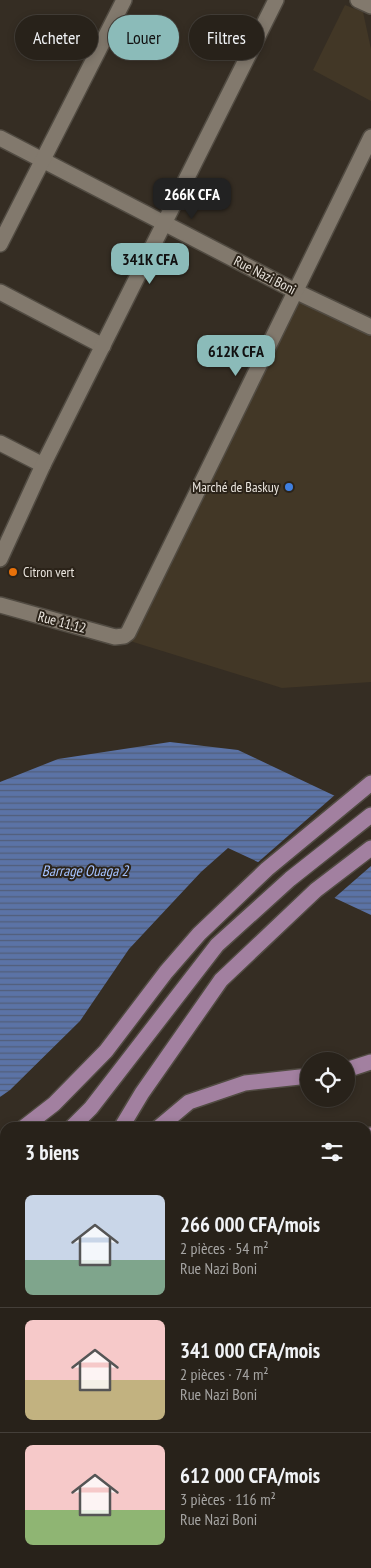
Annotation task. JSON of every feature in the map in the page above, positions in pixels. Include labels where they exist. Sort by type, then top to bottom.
[{"type":"main road","points":[[31,1122],[54,1104],[106,1051],[166,972],[200,934],[268,869],[371,783]]},
{"type":"main road","points":[[77,1122],[91,1108],[217,945],[290,879],[371,815]]},
{"type":"main road","points":[[125,1122],[142,1093],[220,980],[316,890],[371,848]]},
{"type":"main road","points":[[355,1067],[371,1062]]},
{"type":"main road","points":[[165,1122],[189,1102],[245,1083],[300,1077]]},
{"type":"street","points":[[0,244],[124,0]]},
{"type":"street","points":[[0,559],[43,465],[276,0]]},
{"type":"street","points":[[358,0],[371,6]]},
{"type":"street","points":[[295,291],[371,137]]},
{"type":"street","name":"Rue Nazi Boni","points":[[0,138],[295,291],[371,328]]},
{"type":"street","name":"Rue 11.12","points":[[0,605],[115,637],[124,636],[132,628],[295,291]]},
{"type":"street","points":[[0,292],[103,346]]},
{"type":"street","points":[[0,442],[43,465]]},
{"type":"shaded area","points":[[345,5],[363,12],[371,49],[371,101],[313,70]]},
{"type":"shaded area","name":"Marché de Baskuy","points":[[302,296],[371,332],[371,682],[282,688],[130,641]]},
{"type":"water","name":"Barrage Ouaga 2","points":[[170,742],[238,750],[371,813],[371,915],[228,848],[201,872],[129,949],[80,1021],[10,1090],[0,1097],[0,782],[58,759]]},
{"type":"pier","points":[[336,794],[371,810],[371,866],[332,900],[256,864]]},
{"type":"place","name":"Marché de Baskuy","points":[[289,487]]},
{"type":"place","name":"Citron vert","points":[[13,572]]}]
